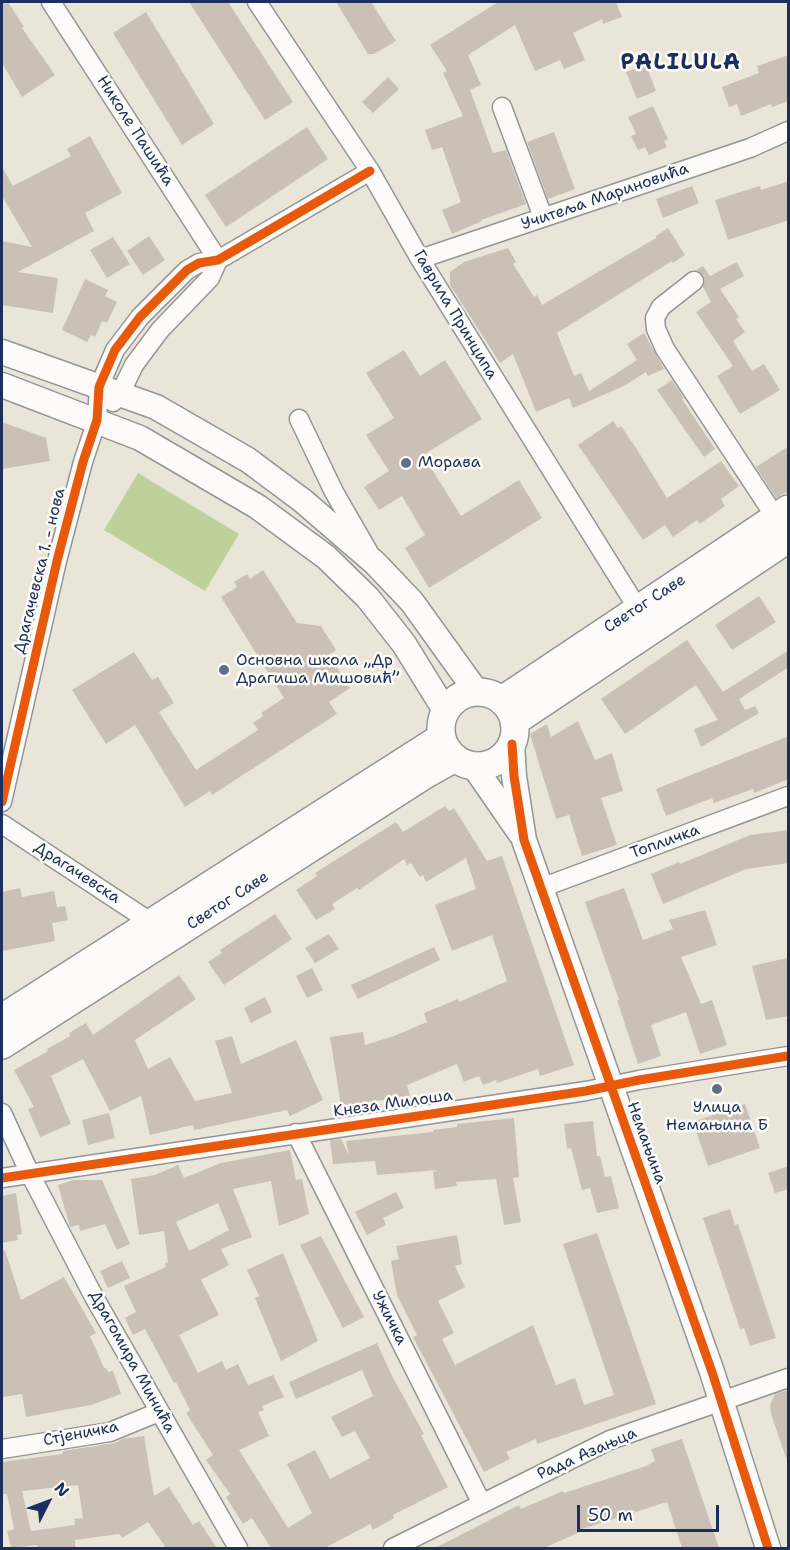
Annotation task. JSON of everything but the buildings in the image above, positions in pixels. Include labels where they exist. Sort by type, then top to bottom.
[{"type":"main road","name":"Светог Саве","points":[[509,722],[645,619],[784,522]]},
{"type":"main road","points":[[477,691],[494,695],[509,722],[506,754],[485,765],[454,743],[450,705],[459,697],[477,691]]},
{"type":"main road","name":"Светог Саве","points":[[2,1018],[152,922],[454,743]]},
{"type":"main road","name":"Светог Саве","points":[[2,1045],[423,776],[454,743]]},
{"type":"street","name":"Николе Пашића","points":[[51,2],[218,260]]},
{"type":"street","name":"Гаврила Принципа","points":[[257,2],[370,171],[420,259],[645,619]]},
{"type":"street","points":[[502,107],[543,218]]},
{"type":"street","name":"Учитеља Мариновића","points":[[420,259],[750,148],[789,131]]},
{"type":"street","points":[[97,420],[109,391],[134,365],[160,330],[210,278],[218,260],[370,171]]},
{"type":"street","points":[[694,281],[661,307],[655,318],[656,329],[665,349],[784,522]]},
{"type":"street","points":[[2,352],[156,407],[248,460],[303,501],[375,563],[412,602],[477,691]]},
{"type":"street","points":[[2,385],[140,438],[258,507],[326,556],[368,598],[404,644],[454,743],[524,840]]},
{"type":"street","points":[[299,418],[334,492],[375,563]]},
{"type":"street","name":"Драгачевска 1. - нова","points":[[2,801],[57,561],[83,462],[97,420]]},
{"type":"street","name":"Немањина","points":[[509,722],[514,776],[524,840],[720,1401],[768,1548]]},
{"type":"street","name":"Топличка","points":[[541,888],[789,796]]},
{"type":"street","name":"Драгачевска","points":[[2,824],[152,922]]},
{"type":"street","name":"Кнеза Милоша","points":[[2,1178],[610,1086],[789,1056]]},
{"type":"street","name":"Драгомира Минића","points":[[2,1113],[30,1174],[94,1297],[238,1548]]},
{"type":"street","name":"Ужичка","points":[[296,1133],[482,1504]]},
{"type":"street","name":"Рада Азањца","points":[[393,1548],[610,1440],[789,1378]]},
{"type":"street","name":"Стјеничка","points":[[2,1449],[110,1432],[159,1412]]},
{"type":"green space","points":[[138,473],[239,534],[205,591],[104,530]]},
{"type":"cycle path","points":[[2,802],[57,561],[83,462],[97,420],[99,387],[115,350],[140,317],[187,270],[199,263],[218,260],[370,171]]},
{"type":"cycle path","points":[[512,744],[514,776],[524,840],[712,1372],[768,1548]]},
{"type":"cycle path","points":[[2,1178],[586,1091],[788,1056]]},
{"type":"place","name":"Морава","points":[[406,463]]},
{"type":"place","name":"Основна школа „Др Драгиша Мишовић”","points":[[224,670]]},
{"type":"place","name":"Улица Немањина Б","points":[[717,1089]]},
{"type":"district","name":"PALILULA","points":[[681,63]]}]
